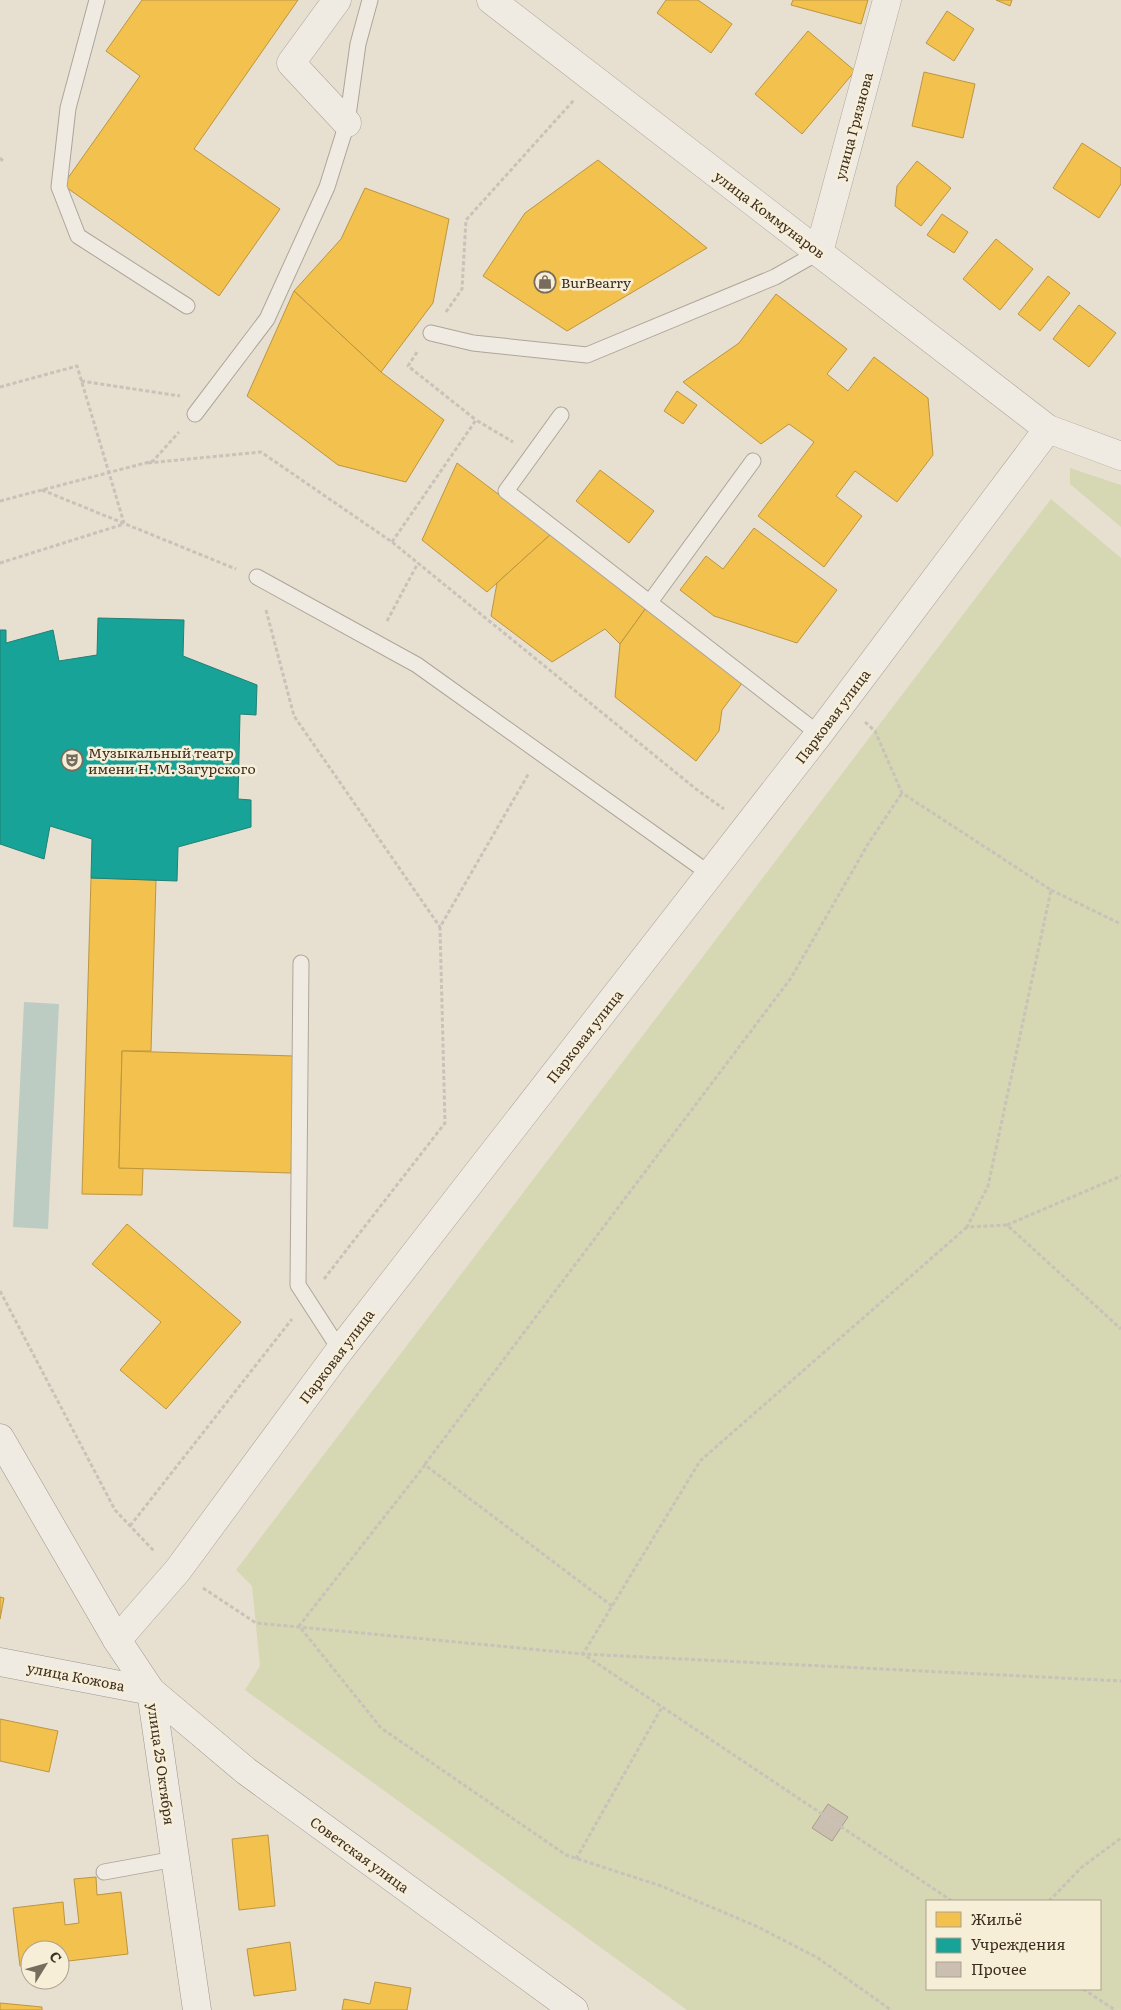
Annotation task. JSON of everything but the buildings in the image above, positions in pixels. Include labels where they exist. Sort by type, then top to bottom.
[{"type":"street","points":[[337,0],[291,62],[347,123]]},
{"type":"street","name":"улица Коммунаров","points":[[491,0],[1048,429],[1121,456]]},
{"type":"street","name":"улица Грязнова","points":[[820,252],[887,0]]},
{"type":"street","name":"Парковая улица","points":[[117,1640],[178,1570],[340,1350],[819,734],[1048,429]]},
{"type":"street","name":"улица 25 Октября","points":[[0,1438],[117,1640],[152,1691],[197,2010]]},
{"type":"street","name":"улица Кожова","points":[[0,1662],[152,1691]]},
{"type":"street","name":"Советская улица","points":[[152,1691],[246,1771],[574,2010]]},
{"type":"lane","points":[[97,0],[68,108],[59,187],[78,236],[187,306]]},
{"type":"lane","points":[[195,414],[267,319],[327,187],[347,123],[358,44],[370,0]]},
{"type":"lane","points":[[432,332],[473,343],[587,355],[775,276],[820,252]]},
{"type":"lane","points":[[561,415],[506,491],[819,734]]},
{"type":"lane","points":[[650,602],[753,461]]},
{"type":"lane","points":[[257,577],[417,665],[710,874]]},
{"type":"lane","points":[[301,963],[298,1286],[340,1350]]},
{"type":"lane","points":[[104,1872],[175,1859]]},
{"type":"path","points":[[533,454],[476,420],[408,366],[462,289],[466,220],[576,99]]},
{"type":"path","points":[[0,386],[76,366],[125,524]]},
{"type":"path","points":[[81,381],[206,400]]},
{"type":"path","points":[[0,501],[153,461],[195,414]]},
{"type":"path","points":[[392,542],[476,420]]},
{"type":"path","points":[[148,462],[261,452],[392,542],[696,789],[748,825]]},
{"type":"path","points":[[42,490],[220,562]]},
{"type":"path","points":[[0,563],[125,524]]},
{"type":"path","points":[[375,643],[418,563]]},
{"type":"path","points":[[257,577],[294,716],[440,927]]},
{"type":"path","points":[[842,703],[875,730],[902,793],[1051,890],[1121,924]]},
{"type":"path","points":[[130,1526],[445,1123],[440,927],[540,753]]},
{"type":"path","points":[[299,1626],[425,1465],[791,978],[868,844],[902,793]]},
{"type":"path","points":[[584,1654],[700,1461],[967,1227],[988,1186],[1051,890]]},
{"type":"path","points":[[967,1227],[1007,1226],[1121,1176]]},
{"type":"path","points":[[1007,1226],[1121,1329]]},
{"type":"path","points":[[0,1291],[115,1510],[156,1552],[178,1570],[256,1623],[584,1654],[1121,1681]]},
{"type":"path","points":[[425,1465],[612,1606]]},
{"type":"path","points":[[299,1626],[381,1728],[566,1855],[661,1886],[756,1926],[818,1958],[891,2010]]},
{"type":"path","points":[[584,1654],[951,1900]]},
{"type":"path","points":[[576,1859],[662,1706]]},
{"type":"path","points":[[1050,1900],[1082,1867],[1121,1838]]},
{"type":"path","points":[[1085,1990],[1115,2010]]},
{"type":"green space","points":[[1070,468],[1121,485],[1121,527],[1070,484]]},
{"type":"green space","points":[[1051,499],[1121,558],[1121,2010],[687,2010],[245,1690],[260,1666],[252,1586],[236,1570]]},
{"type":"shaded area","points":[[24,1002],[59,1004],[48,1229],[13,1227]]},
{"type":"place","name":"BurBearry","points":[[545,282]]},
{"type":"place","name":"Музыкальный театр имени Н. М. Загурского","points":[[72,760]]}]
